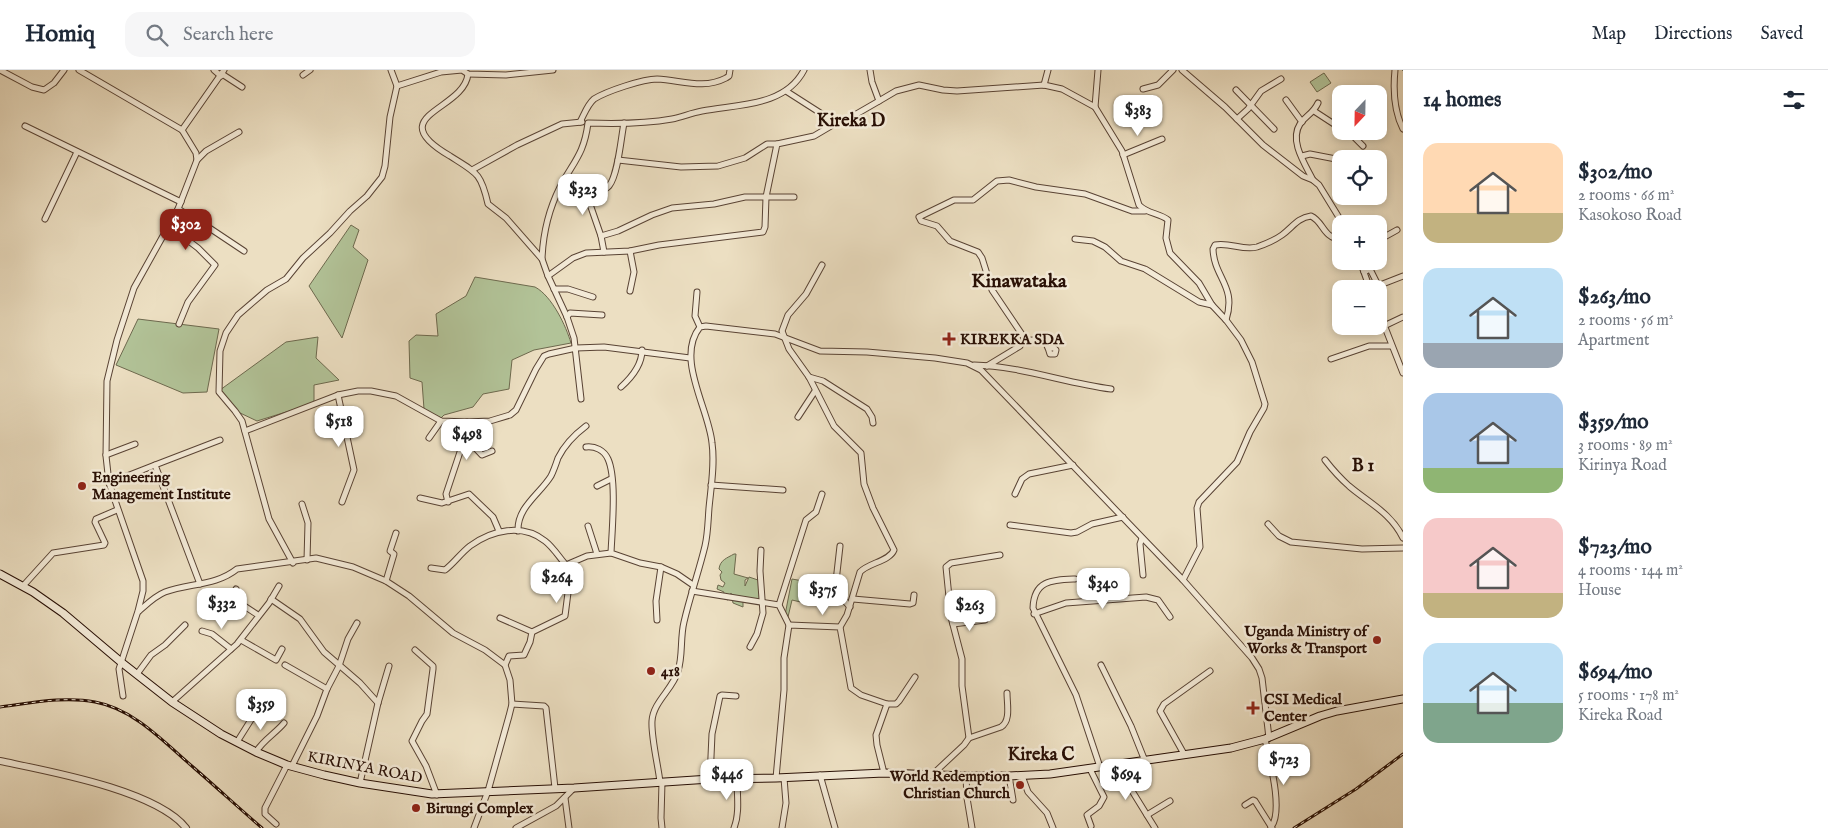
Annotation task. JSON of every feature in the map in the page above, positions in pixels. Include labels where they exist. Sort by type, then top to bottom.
[{"type":"main road","name":"KIRINYA ROAD","points":[[0,574],[23,586],[63,613],[172,702],[209,726],[256,752],[290,765],[360,783],[437,795],[574,788],[710,778],[784,778],[884,773],[1022,776],[1090,769],[1230,748],[1267,738],[1337,711],[1403,699]]},
{"type":"street","points":[[0,70],[32,87],[44,90],[54,83],[64,70]]},
{"type":"street","points":[[79,70],[182,130],[196,153],[197,160]]},
{"type":"street","points":[[214,70],[222,73],[242,87]]},
{"type":"street","points":[[303,75],[310,70]]},
{"type":"street","points":[[293,563],[270,519],[242,421],[236,411],[221,396],[218,389],[220,351],[226,333],[238,315],[267,290],[286,278],[302,258],[330,233],[377,185],[382,177],[396,86],[392,70]]},
{"type":"street","points":[[396,86],[441,72],[462,70],[468,74],[506,75],[554,70]]},
{"type":"street","points":[[580,122],[587,107],[594,99],[623,88],[653,79],[703,84],[726,78],[729,76],[730,70]]},
{"type":"street","points":[[472,170],[517,145],[562,124],[660,121],[701,111],[741,106],[776,96],[786,91],[797,81],[804,70]]},
{"type":"street","points":[[870,70],[879,101]]},
{"type":"street","points":[[1044,84],[1048,70]]},
{"type":"street","points":[[1095,107],[1098,70]]},
{"type":"street","points":[[1143,89],[1158,85],[1173,70]]},
{"type":"street","points":[[1182,70],[1200,84],[1263,145],[1322,188],[1338,215]]},
{"type":"street","points":[[1395,70],[1393,87],[1396,110],[1403,129]]},
{"type":"street","points":[[182,130],[222,73]]},
{"type":"street","points":[[468,74],[461,88],[424,121],[421,129],[428,141],[472,170],[485,188],[488,204],[506,218],[542,258]]},
{"type":"street","points":[[1237,119],[1251,106],[1261,91],[1281,78]]},
{"type":"street","points":[[618,160],[681,167],[718,166],[745,158],[767,144],[808,139],[896,92],[915,86],[958,91],[1044,84],[1070,92],[1095,107],[1123,155],[1140,205],[1145,210]]},
{"type":"street","points":[[1236,90],[1274,129]]},
{"type":"street","points":[[786,91],[836,123]]},
{"type":"street","points":[[1286,100],[1302,122]]},
{"type":"street","points":[[1313,180],[1296,137],[1297,130],[1302,122],[1314,111],[1318,103]]},
{"type":"street","points":[[1314,111],[1332,123]]},
{"type":"street","points":[[581,399],[576,348],[567,317],[542,258],[543,238],[549,214],[582,149],[588,123]]},
{"type":"street","points":[[588,197],[609,186],[618,160],[624,123]]},
{"type":"street","points":[[25,126],[181,202]]},
{"type":"street","points":[[123,696],[118,672],[138,611],[144,581],[117,510],[109,483],[106,454],[107,381],[117,340],[134,288],[178,209],[197,160],[206,151],[239,132]]},
{"type":"street","points":[[1123,155],[1162,139]]},
{"type":"street","points":[[1357,140],[1363,146]]},
{"type":"street","points":[[548,276],[579,254],[630,251],[668,244],[763,232],[765,227],[766,197],[777,144]]},
{"type":"street","points":[[45,219],[77,152]]},
{"type":"street","points":[[1302,156],[1310,154],[1332,159]]},
{"type":"street","points":[[567,176],[580,183],[588,197],[601,236],[604,252]]},
{"type":"street","points":[[987,366],[1020,346],[1023,336],[992,290],[982,258],[978,252],[950,241],[937,226],[921,221],[919,217],[954,200],[974,200],[997,181],[1009,180],[1036,187],[1085,194],[1132,211],[1145,210],[1163,216],[1168,220],[1166,238],[1170,253],[1199,283],[1212,305],[1241,340],[1252,362],[1265,404],[1237,462],[1199,502],[1197,508],[1200,547],[1183,580]]},
{"type":"street","points":[[601,236],[618,231],[672,208],[714,204],[740,198],[794,197]]},
{"type":"street","points":[[178,209],[244,251]]},
{"type":"street","points":[[1226,320],[1230,299],[1227,287],[1214,258],[1213,249],[1215,246],[1229,244],[1246,248],[1256,247],[1275,240],[1296,221],[1311,216],[1332,237]]},
{"type":"street","points":[[169,226],[198,248],[215,266],[188,302],[179,324]]},
{"type":"street","points":[[1387,236],[1398,230]]},
{"type":"street","points":[[1075,239],[1093,241],[1105,247],[1121,261],[1145,269],[1202,304],[1212,305]]},
{"type":"street","points":[[630,251],[634,272],[630,291]]},
{"type":"street","points":[[822,265],[806,294],[788,314],[782,326],[782,336],[792,355],[809,377],[834,426],[861,453],[864,484],[873,508],[894,550],[890,556],[864,567],[860,572],[850,607],[840,628],[851,688],[860,695],[887,704],[896,704],[900,701],[915,677]]},
{"type":"street","points":[[1367,271],[1380,284],[1403,276]]},
{"type":"street","points":[[1367,271],[1368,280]]},
{"type":"street","points":[[554,288],[568,289],[593,297]]},
{"type":"street","points":[[697,292],[695,316],[700,327]]},
{"type":"street","points":[[567,317],[571,312],[602,316]]},
{"type":"street","points":[[1387,325],[1403,317]]},
{"type":"street","points":[[700,327],[756,331],[782,336],[820,351],[887,354],[960,361],[974,365],[1004,367],[1077,384],[1111,389]]},
{"type":"street","points":[[662,828],[660,819],[661,782],[652,719],[658,704],[678,672],[683,628],[706,540],[711,485],[712,435],[693,374],[690,358],[692,342],[700,327]]},
{"type":"street","points":[[1387,335],[1403,373]]},
{"type":"street","points":[[1023,341],[1042,340],[1048,344],[1049,348]]},
{"type":"street","points":[[1331,359],[1369,346],[1391,346]]},
{"type":"street","points":[[245,431],[338,395],[358,391],[396,396],[441,420],[467,422],[499,419],[510,415],[516,410],[544,356],[549,354],[576,348],[604,347],[642,350],[690,358]]},
{"type":"street","points":[[621,386],[629,379],[639,363],[642,350]]},
{"type":"street","points":[[974,365],[986,374],[1183,580],[1252,658],[1259,669],[1264,687],[1267,738],[1276,798],[1274,821],[1271,828]]},
{"type":"street","points":[[809,377],[823,381],[867,409],[873,423]]},
{"type":"street","points":[[798,417],[815,391]]},
{"type":"street","points":[[338,395],[354,470],[342,502]]},
{"type":"street","points":[[429,438],[441,420]]},
{"type":"street","points":[[448,502],[446,494],[465,437],[467,422]]},
{"type":"street","points":[[518,531],[520,520],[528,501],[552,475],[559,456],[569,439],[586,426]]},
{"type":"street","points":[[465,437],[482,455],[492,451]]},
{"type":"street","points":[[109,483],[220,440]]},
{"type":"street","points":[[106,454],[136,444]]},
{"type":"street","points":[[586,448],[596,447],[606,456],[609,462],[613,495],[611,553]]},
{"type":"street","points":[[1325,460],[1344,482],[1376,505],[1386,515],[1403,538]]},
{"type":"street","points":[[155,465],[200,584]]},
{"type":"street","points":[[1015,494],[1022,479],[1030,474],[1073,465]]},
{"type":"street","points":[[597,486],[612,479]]},
{"type":"street","points":[[711,485],[782,490]]},
{"type":"street","points":[[420,498],[438,503],[448,502],[467,494],[493,517],[499,531]]},
{"type":"street","points":[[776,778],[784,690],[784,658],[789,625],[779,605],[806,520],[816,512],[822,494]]},
{"type":"street","points":[[302,504],[308,523],[307,560]]},
{"type":"street","points":[[23,586],[49,556],[56,552],[104,545],[105,543],[96,519],[117,510]]},
{"type":"street","points":[[1010,525],[1071,533],[1092,524],[1123,517]]},
{"type":"street","points":[[1268,524],[1279,536],[1291,542],[1362,549],[1403,548]]},
{"type":"street","points":[[588,526],[597,554]]},
{"type":"street","points":[[431,568],[445,570],[470,546],[499,531],[518,531],[531,534],[546,542],[566,565],[569,585],[565,616],[532,632],[526,652],[522,656],[509,656],[505,665]]},
{"type":"street","points":[[386,581],[394,554],[390,551],[390,547],[396,533]]},
{"type":"street","points":[[1142,538],[1140,544],[1143,575]]},
{"type":"street","points":[[840,546],[835,590],[850,607]]},
{"type":"street","points":[[750,647],[757,634],[761,620],[761,550]]},
{"type":"street","points":[[566,565],[597,554],[611,553],[640,563],[661,567],[677,574],[693,585]]},
{"type":"street","points":[[934,774],[968,742],[969,738],[962,686],[962,659],[953,624],[946,571],[947,566],[1000,555]]},
{"type":"street","points":[[138,611],[162,593],[222,578],[237,569],[293,563],[316,558],[353,567],[386,581],[409,596],[449,631],[491,653],[505,665],[510,680],[512,704],[499,756],[474,828]]},
{"type":"street","points":[[657,620],[656,600],[661,567]]},
{"type":"street","points":[[1075,579],[1054,580],[1044,584],[1036,593],[1033,608],[1034,614],[1076,695],[1100,767]]},
{"type":"street","points":[[172,702],[241,640],[279,586]]},
{"type":"street","points":[[236,589],[232,598],[258,615]]},
{"type":"street","points":[[692,591],[779,605]]},
{"type":"street","points":[[852,599],[910,604],[913,603],[914,595]]},
{"type":"street","points":[[1034,614],[1066,604],[1146,597],[1158,600],[1170,616]]},
{"type":"street","points":[[271,599],[300,619],[324,652],[360,683],[378,703]]},
{"type":"street","points":[[500,618],[532,632]]},
{"type":"street","points":[[953,624],[985,620]]},
{"type":"street","points":[[276,824],[265,814],[265,808],[317,716],[327,689],[340,666],[348,639],[357,623]]},
{"type":"street","points":[[137,674],[150,655],[165,645],[185,625]]},
{"type":"street","points":[[789,625],[840,628]]},
{"type":"street","points":[[202,631],[212,634],[231,650]]},
{"type":"street","points":[[241,640],[276,660],[282,649]]},
{"type":"street","points":[[415,650],[434,669],[427,714],[412,741],[426,766],[437,795]]},
{"type":"street","points":[[285,665],[327,689]]},
{"type":"street","points":[[1101,665],[1131,726],[1145,761]]},
{"type":"street","points":[[360,783],[378,703],[389,666]]},
{"type":"street","points":[[1184,754],[1160,708],[1210,671]]},
{"type":"street","points":[[969,738],[1005,724],[1007,718],[1007,693]]},
{"type":"street","points":[[710,778],[712,734],[720,698],[722,695],[736,696]]},
{"type":"street","points":[[512,704],[544,706],[546,708],[555,788]]},
{"type":"street","points":[[884,773],[876,734],[887,704]]},
{"type":"street","points":[[237,742],[259,707]]},
{"type":"street","points":[[256,752],[262,743],[278,731],[284,723]]},
{"type":"street","points":[[0,761],[73,777],[136,797],[169,813],[186,828]]},
{"type":"street","points":[[1122,764],[1129,786],[1155,828]]},
{"type":"street","points":[[1090,769],[1104,797],[1099,806],[1087,815],[1091,826]]},
{"type":"street","points":[[820,775],[835,828]]},
{"type":"street","points":[[966,776],[967,798],[972,828]]},
{"type":"street","points":[[1009,776],[1013,800]]},
{"type":"street","points":[[1022,776],[1028,792],[1047,813],[1053,828]]},
{"type":"street","points":[[734,828],[738,814],[737,778]]},
{"type":"street","points":[[782,828],[786,802],[784,778]]},
{"type":"street","points":[[516,828],[546,812],[565,798],[574,788]]},
{"type":"street","points":[[565,798],[569,828]]},
{"type":"street","points":[[1245,805],[1254,800],[1271,828]]},
{"type":"street","points":[[1148,815],[1170,802]]},
{"type":"street","points":[[1265,817],[1275,813]]},
{"type":"green space","points":[[1324,73],[1331,83],[1317,92],[1310,82]]},
{"type":"green space","points":[[351,225],[359,230],[353,247],[368,260],[342,338],[309,286]]},
{"type":"green space","points":[[475,277],[535,287],[541,291],[553,304],[566,328],[571,343],[534,350],[512,360],[509,389],[483,394],[473,407],[444,415],[441,418],[424,409],[422,382],[410,378],[409,341],[416,335],[438,336],[436,314],[466,296]]},
{"type":"green space","points":[[138,319],[219,329],[207,392],[183,393],[116,365]]},
{"type":"green space","points":[[318,337],[316,358],[339,380],[314,385],[314,402],[257,421],[238,412],[220,390],[286,342]]},
{"type":"green space","points":[[736,554],[734,574],[748,578],[745,580],[745,586],[749,577],[761,581],[761,599],[743,599],[743,607],[733,603],[731,593],[728,600],[722,598],[724,592],[717,589],[718,585],[723,587],[725,583],[721,580],[720,575],[722,572],[719,569],[721,563]]},
{"type":"green space","points":[[792,579],[814,583],[809,604],[792,600],[788,617],[785,615]]},
{"type":"railway","points":[[0,707],[48,701],[84,700],[109,706],[123,712],[160,737],[262,828]]},
{"type":"railway","points":[[1294,828],[1356,789],[1403,754]]},
{"type":"place","name":"KIREKKA SDA","points":[[949,339]]},
{"type":"place","name":"Engineering Management Institute","points":[[82,486]]},
{"type":"place","name":"Uganda Ministry of Works & Transport","points":[[1377,640]]},
{"type":"place","name":"418","points":[[651,671]]},
{"type":"place","name":"CSI Medical Center","points":[[1253,708]]},
{"type":"place","name":"World Redemption Christian Church","points":[[1020,785]]},
{"type":"place","name":"Birungi Complex","points":[[416,808]]},
{"type":"district","name":"Kireka D","points":[[851,120]]},
{"type":"district","name":"Kinawataka","points":[[1019,280]]},
{"type":"district","name":"B 1","points":[[1363,465]]},
{"type":"district","name":"Kireka C","points":[[1041,754]]}]
